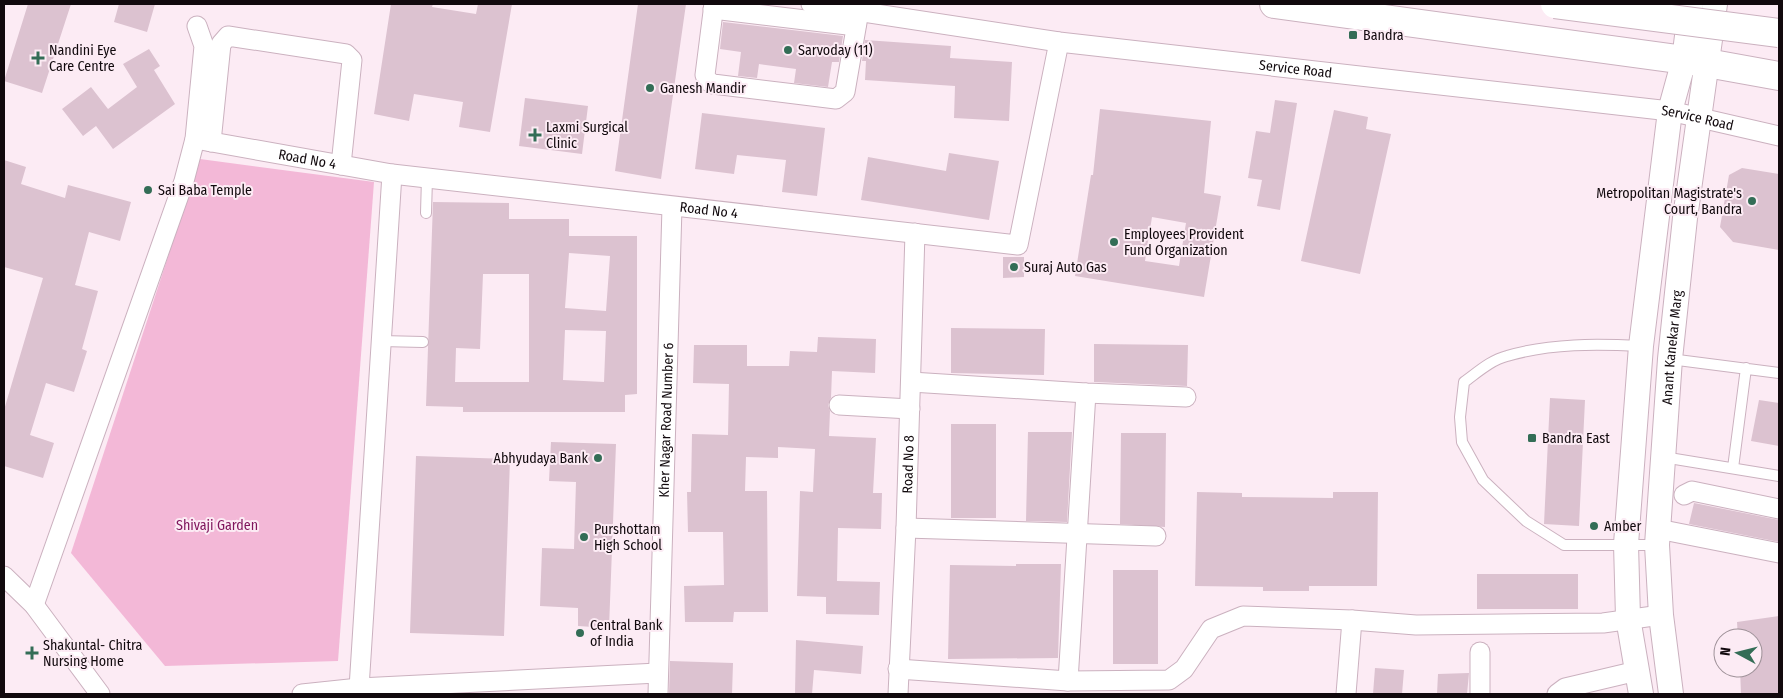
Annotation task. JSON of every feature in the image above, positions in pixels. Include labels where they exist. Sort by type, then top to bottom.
[{"type":"highway","points":[[1274,4],[1696,62],[1779,76]]},
{"type":"highway","points":[[1555,4],[1779,33]]},
{"type":"street","name":"Service Road","points":[[811,4],[858,19],[1670,111],[1779,136]]},
{"type":"street","points":[[1692,4],[1696,62]]},
{"type":"street","name":"Anant Kanekar Marg","points":[[1641,694],[1628,618],[1626,544],[1641,346],[1670,111],[1696,62],[1715,4]]},
{"type":"street","points":[[713,6],[794,11],[858,19],[845,92],[836,99],[713,84],[708,81],[705,75],[713,6]]},
{"type":"street","points":[[197,26],[204,46],[203,140]]},
{"type":"street","points":[[34,605],[184,181],[203,140],[221,44],[228,36],[346,54],[352,60],[341,166]]},
{"type":"street","name":"Road No 4","points":[[203,140],[392,174],[1018,245],[1059,42]]},
{"type":"street","name":"Anant Kanekar Marg","points":[[1671,694],[1661,615],[1658,537],[1670,359],[1687,194],[1699,118],[1696,62]]},
{"type":"street","points":[[359,688],[392,174]]},
{"type":"street","name":"Kher Nagar Road Number 6","points":[[658,694],[672,207]]},
{"type":"street","name":"Road No 8","points":[[898,694],[912,382],[915,234]]},
{"type":"street","points":[[912,382],[1086,394],[1186,397]]},
{"type":"street","points":[[1068,681],[1086,394]]},
{"type":"street","points":[[840,405],[910,409]]},
{"type":"street","points":[[1684,495],[1692,491],[1779,509]]},
{"type":"street","points":[[906,528],[1156,536]]},
{"type":"street","points":[[1658,537],[1779,553]]},
{"type":"street","points":[[4,576],[34,605],[100,694]]},
{"type":"street","points":[[898,669],[1068,681],[1169,680],[1184,669],[1212,629],[1243,616],[1352,620],[1416,625],[1603,623],[1628,618],[1661,615]]},
{"type":"street","points":[[1346,694],[1352,620]]},
{"type":"street","points":[[1480,652],[1480,694]]},
{"type":"street","points":[[1557,694],[1565,688],[1637,670]]},
{"type":"street","points":[[302,694],[359,688],[658,673]]},
{"type":"lane","points":[[426,213],[427,178]]},
{"type":"lane","points":[[381,340],[423,342]]},
{"type":"lane","points":[[1641,346],[1598,344],[1557,346],[1506,356],[1488,365],[1464,382],[1460,417],[1462,442],[1483,480],[1526,521],[1564,545],[1626,544],[1658,537]]},
{"type":"lane","points":[[1670,359],[1779,372]]},
{"type":"lane","points":[[1733,468],[1746,368]]},
{"type":"lane","points":[[1663,457],[1779,476]]},
{"type":"green space","name":"Shivaji Garden","points":[[200,159],[374,182],[338,661],[165,666],[71,553]]},
{"type":"building","points":[[28,4],[71,4],[42,93],[4,81]]},
{"type":"building","points":[[119,4],[155,4],[147,32],[114,22]]},
{"type":"building","points":[[391,4],[433,4],[432,7],[476,14],[478,4],[512,4],[490,132],[459,127],[463,102],[414,94],[409,121],[374,114]]},
{"type":"building","name":"Ganesh Mandir","points":[[638,4],[686,4],[661,179],[615,171]]},
{"type":"building","name":"Sarvoday (11)","points":[[723,22],[843,36],[839,62],[832,62],[828,87],[794,83],[796,69],[759,64],[757,78],[738,76],[741,52],[720,49]]},
{"type":"building","points":[[865,40],[951,46],[950,58],[1012,62],[1009,121],[954,118],[955,86],[865,80],[866,61],[862,61]]},
{"type":"building","points":[[149,49],[160,66],[154,70],[175,104],[113,149],[96,126],[83,136],[62,109],[91,87],[108,109],[137,87],[123,64]]},
{"type":"building","points":[[525,98],[588,106],[582,154],[519,146]]},
{"type":"building","points":[[1275,100],[1297,103],[1280,210],[1257,206],[1262,180],[1248,178],[1256,131],[1270,133]]},
{"type":"building","name":"Employees Provident Fund Organization","points":[[1100,109],[1211,121],[1204,193],[1221,196],[1204,297],[1075,276],[1091,175],[1093,175]],"holes":[[[1152,217],[1186,223],[1179,266],[1145,261]]]},
{"type":"building","points":[[1334,110],[1368,117],[1366,129],[1391,134],[1360,274],[1301,261]]},
{"type":"building","points":[[702,113],[825,128],[817,196],[782,192],[786,160],[737,155],[734,174],[695,169]]},
{"type":"building","points":[[949,153],[999,161],[989,220],[861,200],[868,157],[946,171]]},
{"type":"building","points":[[4,160],[26,167],[21,184],[65,198],[68,185],[131,202],[120,241],[89,232],[75,285],[98,291],[82,349],[87,351],[74,392],[46,383],[30,435],[54,443],[43,478],[4,466],[4,410],[43,278],[4,267]]},
{"type":"building","name":"Metropolitan Magistrate's Court, Bandra","points":[[1742,168],[1779,174],[1779,250],[1733,242],[1720,227],[1729,175]]},
{"type":"building","points":[[433,202],[509,203],[509,219],[569,219],[569,236],[637,236],[637,394],[625,395],[625,412],[463,412],[463,407],[426,406]],"holes":[[[569,253],[610,256],[606,311],[565,308]],[[483,274],[529,274],[529,382],[455,382],[456,348],[480,349]],[[565,330],[606,331],[604,382],[563,380]]]},
{"type":"building","name":"Suraj Auto Gas","points":[[1003,257],[1024,257],[1024,277],[1003,278]]},
{"type":"building","points":[[951,328],[1045,329],[1044,375],[951,373]]},
{"type":"building","points":[[818,337],[876,339],[875,373],[832,371],[831,398],[828,405],[830,411],[829,436],[876,438],[873,493],[882,493],[881,529],[838,528],[837,581],[880,582],[879,615],[826,614],[826,597],[797,596],[800,491],[813,492],[815,449],[778,447],[778,458],[746,457],[745,491],[767,491],[768,612],[734,612],[733,622],[685,622],[684,586],[724,585],[723,532],[688,532],[687,492],[691,492],[692,434],[728,435],[729,384],[693,383],[694,345],[747,345],[747,366],[789,366],[790,351],[817,352]]},
{"type":"building","points":[[1094,344],[1188,345],[1187,386],[1094,382]]},
{"type":"building","points":[[1550,398],[1585,400],[1579,526],[1544,524]]},
{"type":"building","points":[[1759,400],[1779,403],[1779,446],[1751,441]]},
{"type":"building","points":[[951,424],[996,424],[996,518],[951,518]]},
{"type":"building","points":[[1028,432],[1072,432],[1067,522],[1026,521]]},
{"type":"building","points":[[1121,433],[1166,433],[1165,527],[1120,524]]},
{"type":"building","points":[[551,442],[616,444],[609,628],[578,626],[578,608],[540,606],[542,548],[574,549],[576,482],[549,481]]},
{"type":"building","points":[[416,456],[510,459],[504,636],[410,633]]},
{"type":"building","points":[[1197,492],[1242,493],[1242,497],[1333,498],[1333,492],[1378,492],[1377,586],[1309,586],[1309,591],[1263,591],[1263,587],[1195,586]]},
{"type":"building","points":[[1694,503],[1779,520],[1779,542],[1689,524]]},
{"type":"building","points":[[1016,564],[1061,564],[1058,658],[948,659],[950,565],[1016,566]]},
{"type":"building","points":[[1113,570],[1158,570],[1158,664],[1113,664]]},
{"type":"building","points":[[1477,574],[1578,574],[1578,609],[1477,609]]},
{"type":"building","points":[[1779,616],[1779,694],[1741,694],[1740,678],[1763,678],[1763,628],[1737,628],[1737,622]]},
{"type":"building","points":[[796,640],[863,646],[861,674],[814,670],[812,694],[795,694]]},
{"type":"building","points":[[670,661],[733,663],[732,694],[669,694]]},
{"type":"building","points":[[1375,668],[1404,670],[1402,694],[1373,694]]},
{"type":"building","points":[[1469,673],[1467,694],[1437,694],[1438,674]]},
{"type":"place","name":"Bandra","points":[[1353,35]]},
{"type":"place","name":"Sarvoday (11)","points":[[788,50]]},
{"type":"place","name":"Nandini Eye Care Centre","points":[[38,58]]},
{"type":"place","name":"Ganesh Mandir","points":[[650,88]]},
{"type":"place","name":"Laxmi Surgical Clinic","points":[[535,135]]},
{"type":"place","name":"Sai Baba Temple","points":[[148,190]]},
{"type":"place","name":"Metropolitan Magistrate's Court, Bandra","points":[[1752,201]]},
{"type":"place","name":"Employees Provident Fund Organization","points":[[1114,242]]},
{"type":"place","name":"Suraj Auto Gas","points":[[1014,267]]},
{"type":"place","name":"Bandra East","points":[[1532,438]]},
{"type":"place","name":"Abhyudaya Bank","points":[[598,458]]},
{"type":"place","name":"Amber","points":[[1594,526]]},
{"type":"place","name":"Purshottam High School","points":[[584,537]]},
{"type":"place","name":"Central Bank of India","points":[[580,633]]},
{"type":"place","name":"Shakuntal- Chitra Nursing Home","points":[[32,653]]}]
